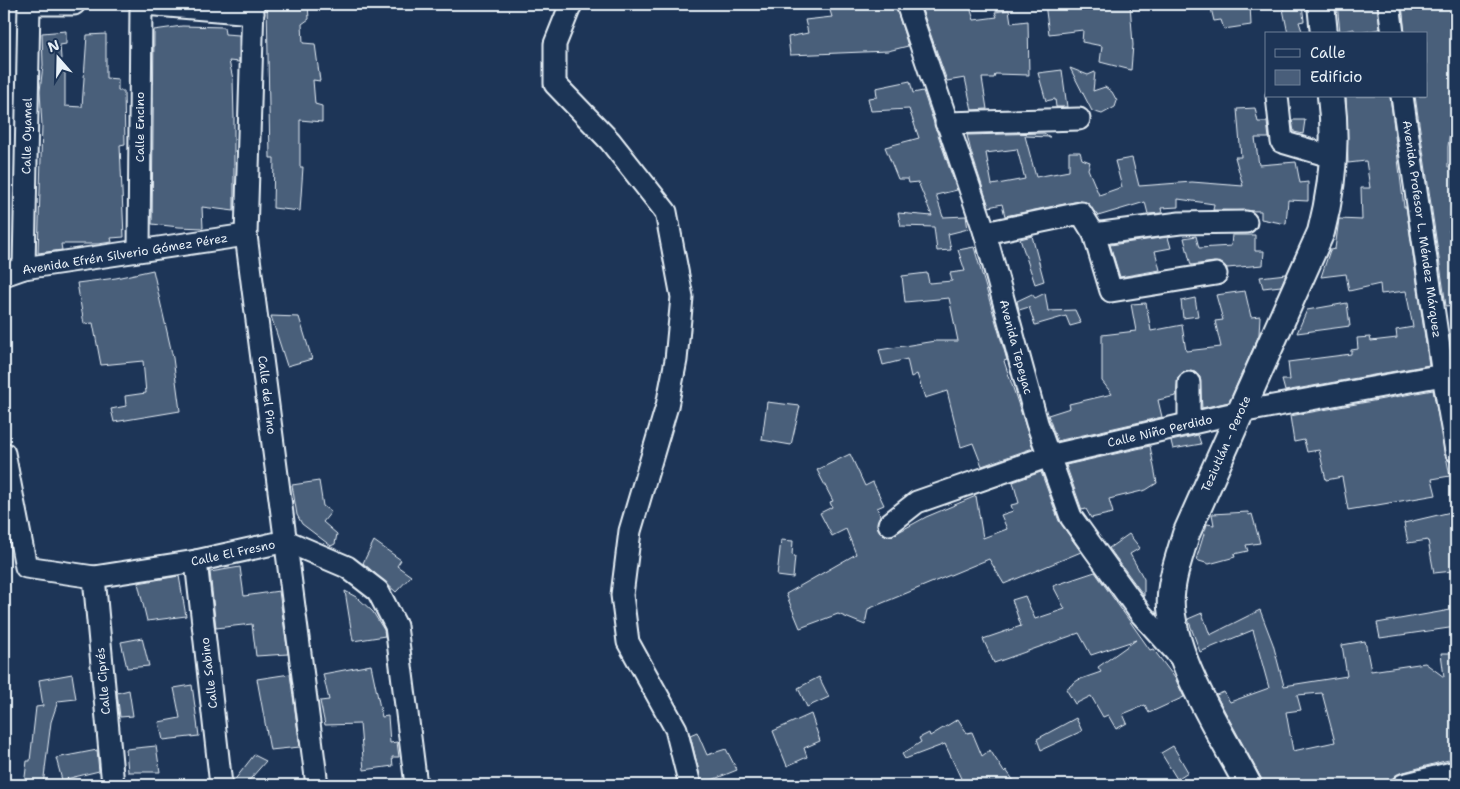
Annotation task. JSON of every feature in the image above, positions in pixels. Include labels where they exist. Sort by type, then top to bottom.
[{"type":"main road","points":[[1321,4],[1324,32]]},
{"type":"main road","name":"Teziutlán - Perote","points":[[1248,785],[1183,660],[1171,608],[1173,580],[1186,534],[1321,232],[1328,205],[1336,134],[1331,98]]},
{"type":"street","points":[[29,4],[74,4]]},
{"type":"street","name":"Calle Oyamel","points":[[24,268],[29,4]]},
{"type":"street","points":[[143,4],[253,9]]},
{"type":"street","name":"Calle Encino","points":[[139,250],[143,4]]},
{"type":"street","points":[[571,4],[555,44],[555,84],[610,141],[666,212],[682,297],[676,360],[667,406],[630,531],[622,595],[628,642],[676,729],[690,785]]},
{"type":"street","name":"Avenida Tepeyac","points":[[907,4],[985,233],[1037,423],[1071,517],[1141,614],[1183,660]]},
{"type":"street","points":[[1389,4],[1393,32]]},
{"type":"street","name":"Calle del Pino","points":[[253,9],[246,235],[317,785]]},
{"type":"street","points":[[1277,98],[1282,142],[1333,157]]},
{"type":"street","name":"Avenida Profesor L. Méndez Márquez","points":[[1402,98],[1456,451]]},
{"type":"street","points":[[946,123],[1079,120]]},
{"type":"street","points":[[985,233],[1080,213],[1094,234],[1111,291],[1216,274]]},
{"type":"street","points":[[1094,234],[1180,223],[1246,222]]},
{"type":"street","name":"Avenida Efrén Silverio Gómez Pérez","points":[[4,274],[24,268],[246,235]]},
{"type":"street","name":"Calle Niño Perdido","points":[[890,524],[917,502],[1049,456],[1240,412],[1443,375]]},
{"type":"street","points":[[1189,424],[1190,383]]},
{"type":"street","name":"Calle El Fresno","points":[[4,453],[26,567],[94,576],[196,561],[286,541],[347,567],[378,591],[396,626],[416,785]]},
{"type":"street","name":"Calle Sabino","points":[[196,561],[221,785]]},
{"type":"street","name":"Calle Ciprés","points":[[94,576],[113,785]]},
{"type":"street","points":[[1403,785],[1456,772]]},
{"type":"building","points":[[267,4],[308,4],[309,19],[302,24],[303,43],[315,44],[320,81],[313,80],[315,104],[322,106],[322,122],[300,120],[300,167],[303,167],[300,211],[273,208],[274,158],[270,158]]},
{"type":"building","points":[[828,4],[895,4],[908,46],[888,51],[790,55],[788,37],[808,33],[805,20],[832,17]]},
{"type":"building","points":[[920,4],[969,4],[974,20],[997,17],[995,12],[1009,10],[1011,23],[1028,21],[1029,75],[995,74],[994,78],[982,78],[987,109],[972,110],[965,78],[947,81]]},
{"type":"building","points":[[1045,4],[1130,4],[1133,45],[1131,70],[1100,62],[1102,46],[1082,42],[1083,30],[1049,34]]},
{"type":"building","points":[[1210,4],[1250,4],[1251,25],[1224,29],[1221,20],[1214,21]]},
{"type":"building","points":[[1282,4],[1302,4],[1304,21],[1299,22],[1302,32],[1288,32]]},
{"type":"building","points":[[1337,4],[1377,4],[1380,29],[1355,32],[1354,29],[1340,32]]},
{"type":"building","points":[[1402,4],[1443,4],[1456,8],[1456,99],[1454,99],[1448,147],[1448,167],[1455,165],[1456,229],[1449,230],[1454,259],[1456,258],[1456,273],[1451,274],[1454,305],[1446,306],[1415,98],[1428,98],[1428,32],[1405,32]]},
{"type":"building","points":[[182,26],[224,27],[225,34],[239,35],[239,62],[229,61],[233,79],[234,211],[202,207],[203,228],[152,224],[154,30]]},
{"type":"building","points":[[66,31],[66,44],[60,45],[62,72],[65,72],[65,106],[82,107],[87,35],[106,34],[106,78],[118,79],[118,91],[124,91],[125,144],[120,145],[124,237],[111,238],[112,242],[98,244],[61,244],[62,250],[38,253],[42,126],[40,91],[43,65],[42,33]]},
{"type":"building","points":[[1070,68],[1088,75],[1095,72],[1093,91],[1105,87],[1112,92],[1117,101],[1115,107],[1102,114],[1092,111]]},
{"type":"building","points":[[1062,70],[1067,107],[1056,107],[1055,99],[1046,101],[1038,73]]},
{"type":"building","points":[[910,81],[913,93],[923,91],[957,190],[936,195],[943,217],[966,216],[968,229],[948,234],[951,250],[937,251],[934,227],[901,226],[898,213],[932,216],[918,182],[909,183],[908,179],[898,179],[885,147],[919,138],[909,109],[871,111],[868,98],[877,97],[876,88]]},
{"type":"building","points":[[1346,98],[1390,98],[1404,207],[1406,207],[1429,365],[1285,391],[1282,380],[1290,380],[1288,362],[1351,354],[1351,350],[1358,349],[1357,338],[1370,337],[1371,341],[1397,338],[1396,330],[1413,327],[1406,291],[1381,294],[1380,284],[1349,291],[1346,274],[1321,277],[1330,250],[1335,249],[1339,219],[1362,220],[1361,188],[1370,188],[1366,161],[1348,163]]},
{"type":"building","points":[[1255,108],[1258,122],[1267,122],[1269,138],[1255,138],[1259,165],[1296,162],[1300,183],[1308,182],[1308,201],[1288,200],[1286,224],[1261,219],[1261,211],[1213,210],[1214,204],[1178,199],[1178,207],[1161,208],[1162,213],[1148,214],[1145,202],[1098,216],[1086,202],[1079,201],[1005,216],[1002,204],[989,207],[967,135],[1044,133],[1050,137],[1025,136],[1036,177],[1069,171],[1069,152],[1080,152],[1082,159],[1090,162],[1088,169],[1099,195],[1122,187],[1115,161],[1132,158],[1139,186],[1192,182],[1243,186],[1235,157],[1241,157],[1237,109]],"holes":[[[1017,149],[1025,179],[992,185],[986,153]]]},
{"type":"building","points":[[1292,120],[1305,120],[1303,134],[1294,132]]},
{"type":"building","points":[[1232,235],[1255,235],[1255,251],[1264,251],[1263,265],[1227,268],[1221,263],[1214,262],[1191,265],[1184,238],[1196,236],[1199,248],[1231,246]]},
{"type":"building","points":[[1032,236],[1044,281],[1035,284],[1020,239]]},
{"type":"building","points":[[1168,237],[1171,248],[1155,251],[1160,270],[1120,277],[1110,245]]},
{"type":"building","points":[[974,247],[1007,360],[1004,361],[1033,448],[982,466],[973,443],[961,447],[947,391],[925,398],[917,374],[911,377],[907,359],[883,365],[879,350],[935,341],[958,341],[949,298],[905,302],[902,276],[927,273],[929,283],[952,281],[950,273],[965,271],[958,250]]},
{"type":"building","points":[[153,270],[173,358],[180,411],[114,422],[111,409],[126,406],[125,396],[146,393],[143,361],[101,365],[93,323],[84,324],[77,283],[116,278]]},
{"type":"building","points":[[1286,274],[1281,286],[1263,288],[1260,277]]},
{"type":"building","points":[[1245,291],[1251,317],[1260,316],[1259,335],[1229,402],[1202,408],[1200,377],[1195,372],[1189,371],[1178,377],[1176,396],[1158,400],[1162,417],[1057,441],[1048,415],[1070,408],[1069,404],[1112,394],[1102,381],[1102,335],[1136,331],[1131,304],[1146,303],[1151,331],[1182,325],[1186,351],[1221,347],[1215,321],[1223,320],[1216,295]]},
{"type":"building","points":[[1045,293],[1048,311],[1075,310],[1081,323],[1070,326],[1066,316],[1035,325],[1029,307],[1019,310],[1017,301],[1032,294],[1035,298]]},
{"type":"building","points":[[1195,298],[1198,316],[1183,318],[1181,301]]},
{"type":"building","points":[[1347,303],[1350,326],[1297,333],[1307,310]]},
{"type":"building","points":[[271,316],[299,317],[312,359],[287,366]]},
{"type":"building","points":[[1433,390],[1450,476],[1432,479],[1436,495],[1348,510],[1342,477],[1326,480],[1319,450],[1307,452],[1304,440],[1294,442],[1290,416]]},
{"type":"building","points":[[767,402],[800,406],[791,445],[762,440]]},
{"type":"building","points":[[1198,435],[1201,444],[1173,449],[1171,441]]},
{"type":"building","points":[[1150,446],[1157,483],[1146,490],[1109,499],[1113,513],[1091,518],[1086,509],[1082,510],[1066,465]]},
{"type":"building","points":[[850,454],[865,486],[873,482],[884,505],[877,508],[880,515],[877,525],[884,535],[891,536],[926,517],[976,496],[983,538],[1007,529],[1001,515],[1013,511],[1011,505],[1019,503],[1013,482],[1041,472],[1059,521],[1081,552],[1004,584],[989,559],[868,609],[865,625],[838,614],[800,628],[786,594],[856,554],[846,529],[832,536],[820,513],[832,507],[830,502],[833,501],[817,470]]},
{"type":"building","points":[[319,481],[323,506],[331,512],[323,522],[337,534],[335,544],[331,546],[302,524],[297,515],[292,485]]},
{"type":"building","points":[[1248,512],[1249,515],[1252,514],[1260,543],[1246,545],[1248,551],[1234,554],[1235,557],[1209,564],[1196,560],[1207,524],[1214,525],[1212,514]]},
{"type":"building","points":[[1451,512],[1456,536],[1456,566],[1453,567],[1453,571],[1434,573],[1428,540],[1408,543],[1404,523]]},
{"type":"building","points":[[1129,534],[1140,548],[1130,554],[1144,579],[1144,596],[1109,548]]},
{"type":"building","points":[[781,540],[793,541],[792,555],[795,556],[793,578],[777,576]]},
{"type":"building","points":[[374,541],[401,560],[397,566],[411,576],[396,592],[363,563]]},
{"type":"building","points":[[240,567],[244,596],[279,591],[288,654],[256,656],[252,624],[216,628],[210,572]]},
{"type":"building","points":[[1095,572],[1150,650],[1153,649],[1175,678],[1184,697],[1149,713],[1145,705],[1123,714],[1127,723],[1116,729],[1108,715],[1103,717],[1091,696],[1075,704],[1066,689],[1078,680],[1101,672],[1098,667],[1136,640],[1091,655],[1079,633],[994,663],[983,639],[1021,626],[1012,600],[1025,596],[1035,619],[1065,609],[1053,586]]},
{"type":"building","points":[[179,576],[186,616],[147,621],[138,583]]},
{"type":"building","points":[[345,591],[358,598],[373,612],[384,630],[385,636],[353,641]]},
{"type":"building","points":[[1456,609],[1456,627],[1380,638],[1377,623]]},
{"type":"building","points":[[1260,610],[1273,644],[1284,686],[1347,676],[1342,645],[1365,641],[1371,671],[1425,663],[1444,677],[1441,653],[1456,653],[1456,758],[1400,773],[1393,778],[1373,785],[1263,785],[1216,695],[1224,692],[1230,702],[1269,688],[1253,630],[1200,652],[1188,619],[1202,613],[1210,635]],"holes":[[[1322,693],[1335,742],[1293,751],[1286,712],[1301,710],[1297,695]]]},
{"type":"building","points":[[142,638],[149,666],[127,668],[121,642]]},
{"type":"building","points":[[371,665],[382,717],[388,716],[390,743],[397,742],[399,757],[392,757],[393,766],[364,770],[360,724],[325,725],[320,701],[329,700],[323,674]]},
{"type":"building","points":[[72,674],[76,699],[58,701],[51,722],[43,785],[24,785],[27,761],[30,761],[36,707],[43,706],[39,680]]},
{"type":"building","points":[[290,674],[300,747],[270,750],[257,679]]},
{"type":"building","points":[[819,677],[829,697],[807,707],[798,688]]},
{"type":"building","points":[[192,685],[199,736],[163,740],[159,722],[180,718],[174,688]]},
{"type":"building","points":[[129,690],[133,716],[120,717],[117,693]]},
{"type":"building","points":[[811,714],[820,741],[804,748],[807,757],[787,766],[773,731]]},
{"type":"building","points":[[1076,718],[1082,731],[1041,750],[1037,739]]},
{"type":"building","points":[[958,719],[967,733],[972,732],[982,756],[990,750],[1004,772],[1006,770],[1017,785],[964,785],[945,744],[905,759],[902,754],[921,742],[919,738],[929,733],[930,736]]},
{"type":"building","points":[[697,732],[707,755],[726,749],[737,770],[702,784],[690,735]]},
{"type":"building","points":[[156,746],[160,772],[128,772],[126,749]]},
{"type":"building","points":[[1173,746],[1188,772],[1177,779],[1161,753]]},
{"type":"building","points":[[97,750],[99,771],[62,780],[56,758]]},
{"type":"building","points":[[254,755],[266,761],[245,785],[233,785],[233,782]]}]
